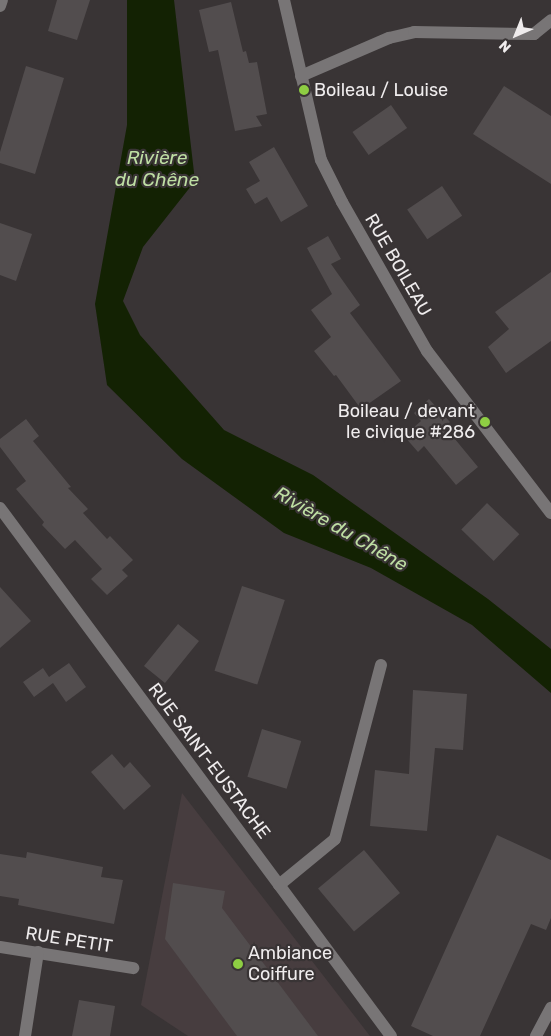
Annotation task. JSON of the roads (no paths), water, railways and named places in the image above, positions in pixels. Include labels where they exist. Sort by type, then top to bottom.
[{"type":"street","points":[[0,6],[2,0]]},
{"type":"street","name":"RUE BOILEAU","points":[[284,0],[321,160],[427,351],[551,513]]},
{"type":"street","points":[[301,76],[389,38],[414,32],[534,34],[551,20]]},
{"type":"street","name":"RUE SAINT-EUSTACHE","points":[[0,508],[391,1036]]},
{"type":"street","points":[[279,885],[335,839],[381,665]]},
{"type":"street","name":"RUE PETIT","points":[[0,947],[133,968]]},
{"type":"street","points":[[25,1036],[38,952]]},
{"type":"street","points":[[536,1036],[551,1008]]},
{"type":"water","name":"Rivière du Chêne","points":[[127,0],[174,0],[195,181],[143,247],[123,301],[140,335],[224,430],[313,475],[488,599],[551,649],[551,693],[472,625],[371,568],[284,533],[182,459],[107,385],[95,304],[127,125]]},
{"type":"place","name":"Boileau / Louise","points":[[304,90]]},
{"type":"place","name":"Boileau / devant le civique #286","points":[[485,422]]},
{"type":"place","name":"Ambiance Coiffure","points":[[238,964]]}]
